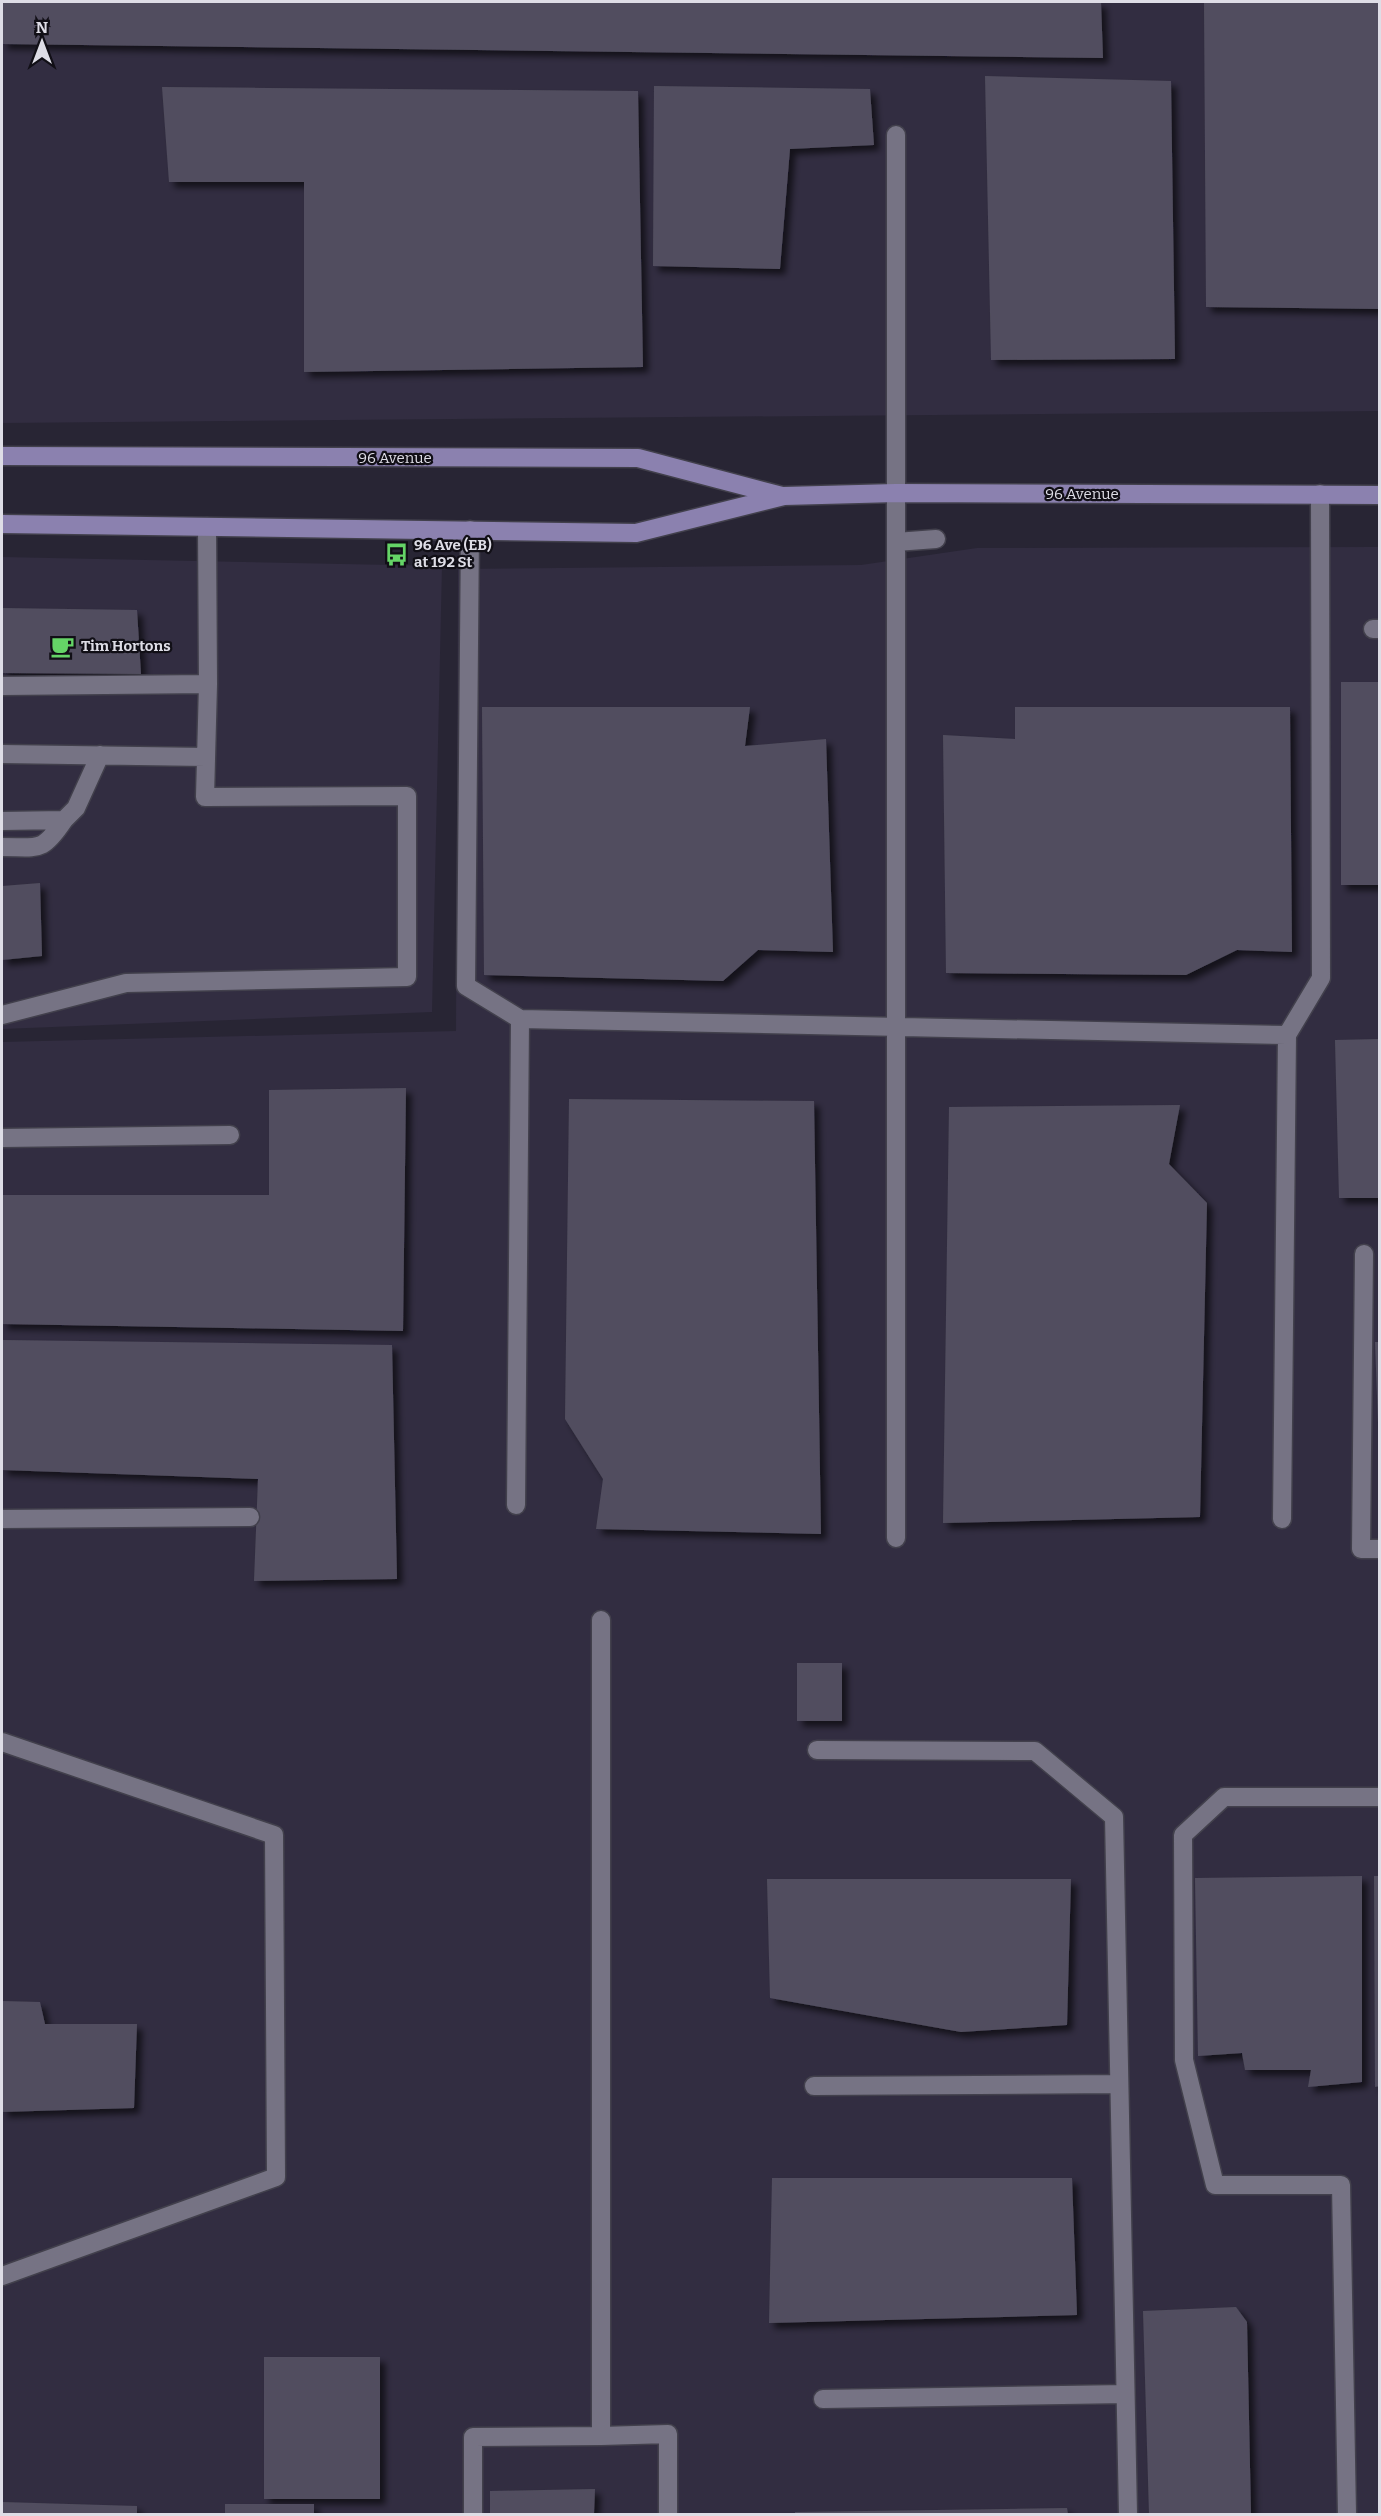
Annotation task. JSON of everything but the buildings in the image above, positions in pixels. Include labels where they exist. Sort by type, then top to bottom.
[{"type":"main road","name":"96 Avenue","points":[[2,456],[638,458],[784,496]]},
{"type":"main road","name":"96 Avenue","points":[[2,524],[636,533],[784,496],[896,493],[1380,495]]},
{"type":"lane","points":[[896,135],[896,1538]]},
{"type":"lane","points":[[1282,1519],[1287,1035],[1321,978],[1320,494]]},
{"type":"lane","points":[[2,1015],[126,983],[407,977],[407,796],[205,797],[208,684],[207,526]]},
{"type":"lane","points":[[471,530],[466,986],[520,1018],[1287,1035]]},
{"type":"lane","points":[[896,542],[936,539]]},
{"type":"lane","points":[[2,686],[208,684]]},
{"type":"lane","points":[[2,754],[206,757]]},
{"type":"lane","points":[[2,847],[37,847],[50,841],[64,820],[76,808],[100,755]]},
{"type":"lane","points":[[2,821],[64,820]]},
{"type":"lane","points":[[516,1505],[520,1018]]},
{"type":"lane","points":[[2,1138],[230,1135]]},
{"type":"lane","points":[[1364,1254],[1362,1549],[1380,1549]]},
{"type":"lane","points":[[2,1519],[250,1517]]},
{"type":"lane","points":[[601,1620],[601,2436]]},
{"type":"lane","points":[[2,1742],[274,1835],[276,2165],[276,2176],[2,2276]]},
{"type":"lane","points":[[818,1750],[1035,1751],[1114,1817],[1128,2514]]},
{"type":"lane","points":[[1347,2514],[1341,2185],[1215,2185],[1184,2060],[1183,1835],[1224,1797],[1380,1797]]},
{"type":"lane","points":[[814,2086],[1119,2084]]},
{"type":"lane","points":[[823,2398],[1125,2394]]},
{"type":"lane","points":[[473,2514],[473,2437],[668,2434],[668,2514]]},
{"type":"shaded area","points":[[2,2],[1379,2],[1379,411],[2,423]]},
{"type":"shaded area","points":[[1379,547],[1379,2514],[2,2514],[2,1042],[456,1031],[458,569],[861,565],[977,548]]},
{"type":"shaded area","points":[[2,557],[442,566],[432,1012],[2,1029]]},
{"type":"place","name":"96 Ave (EB) at 192 St","points":[[396,554]]},
{"type":"place","name":"Tim Hortons","points":[[63,646]]}]
